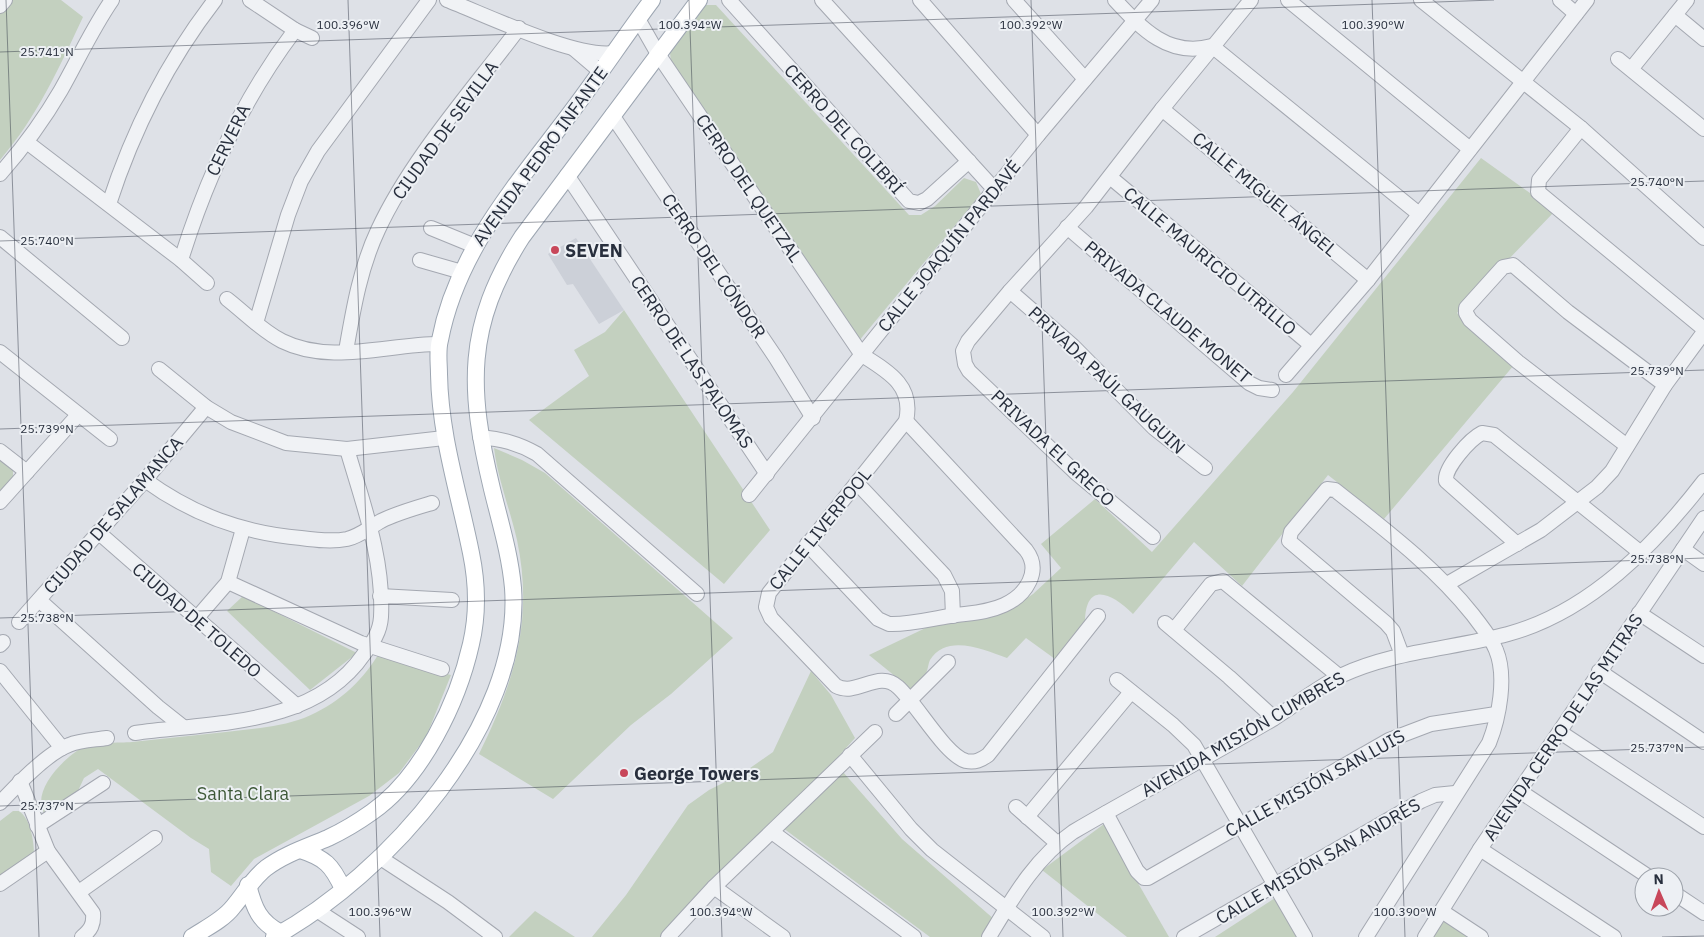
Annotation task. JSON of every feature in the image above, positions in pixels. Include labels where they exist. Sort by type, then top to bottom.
[{"type":"main road","name":"AVENIDA PEDRO INFANTE","points":[[192,937],[233,907],[248,885],[265,869],[300,850],[330,837],[374,810],[407,779],[418,765],[447,712],[461,678],[476,613],[472,555],[444,438],[439,402],[439,344],[446,311],[462,272],[491,218],[601,72],[652,0]]},
{"type":"main road","name":"AVENIDA PEDRO INFANTE","points":[[277,935],[318,911],[379,857],[444,786],[483,721],[499,684],[508,651],[513,620],[510,562],[480,437],[475,408],[475,378],[480,331],[489,298],[516,246],[699,0]]},
{"type":"main road","points":[[300,850],[319,856],[329,864],[343,889]]},
{"type":"main road","points":[[248,885],[255,912],[277,935]]},
{"type":"street","points":[[0,6],[5,0]]},
{"type":"street","points":[[0,174],[28,143],[61,91],[86,41],[112,0]]},
{"type":"street","points":[[109,204],[123,162],[141,119],[184,42],[215,0]]},
{"type":"street","points":[[250,0],[295,30],[312,38]]},
{"type":"street","points":[[256,322],[288,215],[301,181],[318,151],[428,0]]},
{"type":"street","points":[[447,0],[573,49],[603,55],[613,53]]},
{"type":"street","name":"CERRO DEL COLIBRÍ","points":[[729,0],[909,201],[919,203],[927,199],[969,162]]},
{"type":"street","points":[[822,0],[995,190]]},
{"type":"street","points":[[920,0],[1038,136]]},
{"type":"street","points":[[1014,0],[1085,79]]},
{"type":"street","points":[[1115,0],[1135,21],[1159,41],[1190,50],[1212,46],[1419,214]]},
{"type":"street","name":"CALLE JOAQUÍN PARDAVÉ","points":[[749,495],[813,418],[1038,136],[1152,0]]},
{"type":"street","points":[[1010,291],[1110,176],[1162,108],[1251,0]]},
{"type":"street","points":[[1288,0],[1470,149]]},
{"type":"street","points":[[1420,0],[1581,128],[1673,208],[1704,238]]},
{"type":"street","points":[[1560,0],[1576,14]]},
{"type":"street","points":[[1286,375],[1368,280],[1587,0]]},
{"type":"street","points":[[1632,68],[1687,0]]},
{"type":"street","points":[[1675,15],[1704,40]]},
{"type":"street","name":"CERRO DEL QUETZAL","points":[[638,19],[658,54],[862,355]]},
{"type":"street","name":"CIUDAD DE SEVILLA","points":[[346,351],[355,303],[366,261],[391,204],[406,179],[519,28]]},
{"type":"street","name":"CERVERA","points":[[181,260],[216,160],[248,99],[295,30]]},
{"type":"street","points":[[573,49],[601,72]]},
{"type":"street","points":[[1618,59],[1632,68],[1704,129]]},
{"type":"street","name":"CALLE MIGUEL ÁNGEL","points":[[1162,108],[1368,280]]},
{"type":"street","name":"CERRO DEL CÓNDOR","points":[[612,115],[776,358],[813,418]]},
{"type":"street","points":[[1447,584],[1517,544],[1580,502],[1612,471],[1666,385],[1704,330],[1538,192],[1539,180],[1581,128]]},
{"type":"street","points":[[28,143],[181,260],[207,283]]},
{"type":"street","name":"CERRO DE LAS PALOMAS","points":[[568,175],[767,474]]},
{"type":"street","name":"CALLE MAURICIO UTRILLO","points":[[1110,176],[1311,345]]},
{"type":"street","name":"PRIVADA CLAUDE MONET","points":[[1067,227],[1249,383],[1259,388],[1272,390]]},
{"type":"street","points":[[431,228],[475,246]]},
{"type":"street","points":[[0,236],[122,338]]},
{"type":"street","points":[[420,260],[462,272]]},
{"type":"street","points":[[1627,446],[1518,362],[1470,320],[1466,314],[1466,308],[1503,267],[1513,265],[1568,312],[1666,385]]},
{"type":"street","name":"PRIVADA EL GRECO","points":[[1010,291],[968,341],[963,351],[965,364],[969,371],[1075,472],[1153,537]]},
{"type":"street","name":"PRIVADA PAÚL GAUGUIN","points":[[1010,291],[1072,346],[1154,428],[1205,468]]},
{"type":"street","points":[[227,299],[282,341],[299,348],[317,351],[346,351],[439,344]]},
{"type":"street","points":[[0,352],[110,439]]},
{"type":"street","points":[[807,544],[882,622],[898,625],[986,611],[1004,605],[1026,586],[1034,571],[1031,557],[1026,550],[906,421],[909,408],[907,396],[901,386],[891,375],[862,355]]},
{"type":"street","points":[[158,369],[206,407],[257,434],[286,443],[347,450],[444,438]]},
{"type":"street","name":"CIUDAD DE SALAMANCA","points":[[19,622],[145,480],[206,407]]},
{"type":"street","points":[[0,502],[78,415]]},
{"type":"street","name":"CALLE LIVERPOOL","points":[[906,421],[768,593],[766,607],[771,618],[836,686],[845,689],[884,680],[897,686],[911,700],[957,756],[972,762],[981,760],[988,755],[1098,616]]},
{"type":"street","points":[[1517,544],[1448,486],[1445,477],[1449,468],[1472,439],[1482,433],[1494,435],[1580,502],[1641,553]]},
{"type":"street","points":[[480,437],[504,440],[522,445],[536,454],[697,594]]},
{"type":"street","points":[[135,734],[265,716],[317,699],[356,667],[378,632],[380,596],[376,556],[370,527],[347,450]]},
{"type":"street","points":[[0,451],[26,472]]},
{"type":"street","points":[[145,480],[170,497],[203,514],[243,529],[265,534],[338,540],[356,536],[390,517],[432,503]]},
{"type":"street","name":"AVENIDA MISIÓN CUMBRES","points":[[988,937],[1032,870],[1057,843],[1106,813],[1274,718],[1340,676],[1402,655],[1490,638],[1532,626],[1559,613],[1592,592],[1641,553],[1664,530],[1704,481]]},
{"type":"street","points":[[858,483],[944,575],[952,592],[953,616]]},
{"type":"street","points":[[1366,937],[1455,793],[1489,743],[1501,681],[1500,661],[1490,638],[1447,584],[1395,538],[1331,488],[1323,492],[1296,526],[1289,537],[1289,541],[1386,623],[1393,631],[1402,655]]},
{"type":"street","name":"AVENIDA CERRO DE LAS MITRAS","points":[[1425,937],[1480,849],[1704,518]]},
{"type":"street","points":[[196,619],[228,582],[243,529]]},
{"type":"street","name":"CIUDAD DE TOLEDO","points":[[98,532],[297,706]]},
{"type":"street","points":[[1683,549],[1704,564]]},
{"type":"street","points":[[1274,718],[1169,626],[1215,581],[1223,581],[1340,676]]},
{"type":"street","points":[[228,582],[371,645],[442,669]]},
{"type":"street","points":[[380,596],[452,600]]},
{"type":"street","points":[[38,600],[182,726]]},
{"type":"street","points":[[1639,614],[1704,656]]},
{"type":"street","points":[[896,714],[948,662]]},
{"type":"street","points":[[0,671],[62,748]]},
{"type":"street","points":[[1600,671],[1704,742]]},
{"type":"street","points":[[1117,680],[1185,735],[1203,758],[1305,937]]},
{"type":"street","points":[[1027,817],[1131,692]]},
{"type":"street","name":"CALLE MISIÓN SAN LUIS","points":[[1106,813],[1137,871],[1144,878],[1154,876],[1339,767],[1410,730],[1462,718],[1496,714]]},
{"type":"street","points":[[668,937],[714,887],[874,732]]},
{"type":"street","points":[[1560,732],[1704,827]]},
{"type":"street","points":[[0,802],[20,781],[62,748],[77,743],[107,738]]},
{"type":"street","points":[[850,756],[911,829],[932,850],[1043,937]]},
{"type":"street","points":[[20,781],[48,851],[93,913],[94,922],[89,932],[82,937]]},
{"type":"street","points":[[37,826],[103,783]]},
{"type":"street","points":[[1520,792],[1634,867]]},
{"type":"street","name":"CALLE MISIÓN SAN ANDRÉS","points":[[1184,937],[1421,801],[1435,795],[1455,793]]},
{"type":"street","points":[[1016,807],[1057,843]]},
{"type":"street","points":[[772,832],[914,937]]},
{"type":"street","points":[[79,892],[156,838]]},
{"type":"street","points":[[1480,849],[1614,937]]},
{"type":"street","points":[[0,884],[48,851]]},
{"type":"street","points":[[379,857],[448,902],[495,937]]},
{"type":"street","points":[[714,887],[783,937]]},
{"type":"street","points":[[1684,900],[1704,913]]},
{"type":"street","points":[[318,911],[358,937]]},
{"type":"street","points":[[1442,912],[1481,937]]},
{"type":"shaded area","points":[[576,238],[624,310],[599,324],[573,284],[567,285],[548,254]]},
{"type":"green space","points":[[11,0],[61,0],[83,17],[36,109],[0,160],[0,13]]},
{"type":"green space","points":[[706,5],[716,5],[909,215],[921,215],[935,206],[964,178],[976,182],[981,194],[858,342],[671,62],[670,53]]},
{"type":"green space","points":[[1481,158],[1555,211],[1457,313],[1514,365],[1384,519],[1328,475],[1242,586],[1194,542],[1133,614],[1125,606],[1108,596],[1094,596],[1089,601],[1086,610],[1085,623],[1055,659],[1026,638],[1007,658],[966,646],[946,647],[937,652],[930,660],[926,673],[912,690],[869,655],[936,623],[1011,609],[1033,594],[1061,568],[1041,544],[1095,499],[1152,552],[1293,392]]},
{"type":"green space","points":[[624,310],[770,530],[724,584],[529,420],[589,376],[574,350],[605,332]]},
{"type":"green space","points":[[494,448],[522,460],[545,473],[733,638],[671,694],[631,725],[553,799],[479,754],[502,702],[511,676],[522,624],[522,569],[517,540],[498,472]]},
{"type":"green space","points":[[0,459],[13,470],[13,481],[0,496]]},
{"type":"green space","points":[[243,596],[357,653],[310,690],[227,611]]},
{"type":"green space","name":"Santa Clara","points":[[378,655],[451,675],[426,737],[399,773],[369,796],[254,859],[231,886],[211,872],[209,849],[191,838],[98,769],[84,778],[77,793],[50,814],[44,813],[41,804],[42,794],[52,775],[67,758],[87,745],[256,729],[295,721],[316,713],[337,700],[355,684]]},
{"type":"green space","points":[[811,671],[831,695],[855,738],[830,766],[723,869],[662,937],[592,937],[626,895],[688,805],[709,790],[743,773],[773,752]]},
{"type":"green space","points":[[843,772],[902,839],[995,920],[983,937],[930,937],[783,828]]},
{"type":"green space","points":[[13,811],[19,811],[29,825],[34,856],[0,882],[0,821]]},
{"type":"green space","points":[[1104,824],[1169,937],[1127,937],[1042,870]]},
{"type":"green space","points":[[1275,898],[1299,937],[1215,937]]},
{"type":"green space","points":[[535,911],[575,937],[509,937]]},
{"type":"green space","points":[[1445,920],[1469,937],[1432,937]]},
{"type":"place","name":"SEVEN","points":[[555,250]]},
{"type":"place","name":"George Towers","points":[[624,773]]}]
